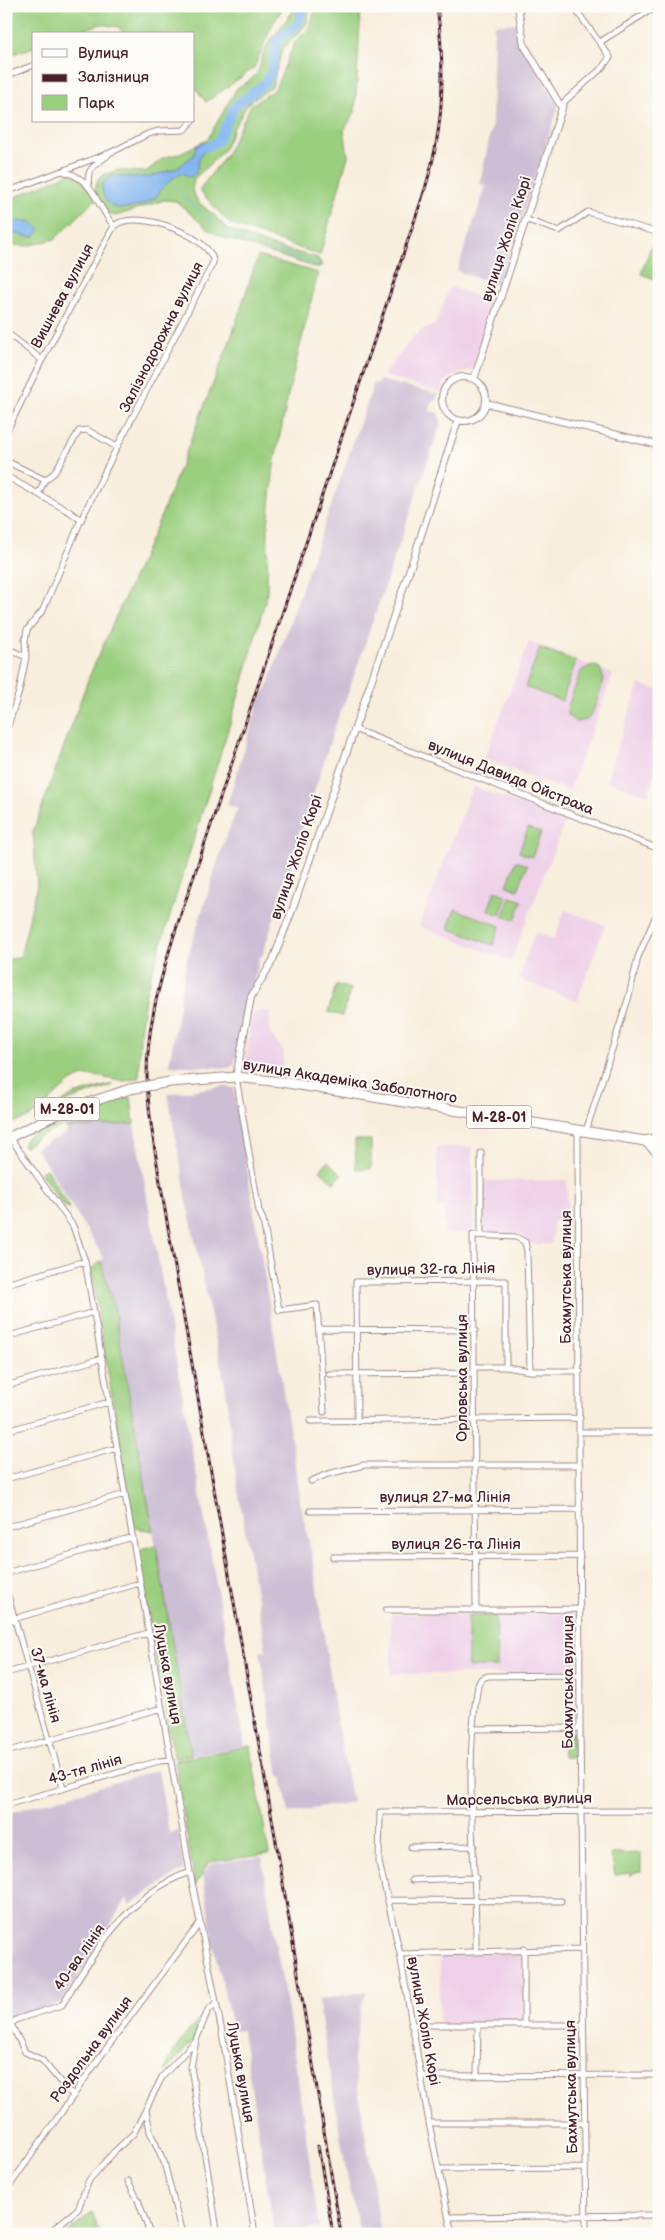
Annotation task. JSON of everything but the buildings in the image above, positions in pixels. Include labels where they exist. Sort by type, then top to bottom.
[{"type":"highway","name":"вулиця Академіка Заболотного","points":[[7,1136],[61,1112],[130,1089],[170,1082],[236,1077],[281,1082],[645,1141],[659,1138]]},
{"type":"highway","points":[[645,1141],[659,1153]]},
{"type":"street","points":[[518,6],[524,45],[562,108]]},
{"type":"street","points":[[562,108],[565,101],[602,68],[609,56],[573,6]]},
{"type":"street","points":[[600,42],[652,8],[659,18]]},
{"type":"street","points":[[6,76],[32,66]]},
{"type":"street","name":"вулиця Жоліо Кюрі","points":[[474,379],[562,108]]},
{"type":"street","points":[[7,188],[26,185],[112,152],[159,131],[184,130],[191,122]]},
{"type":"street","points":[[112,152],[89,172],[87,176],[90,186],[107,218],[114,226]]},
{"type":"street","points":[[62,171],[79,177],[90,186]]},
{"type":"street","points":[[527,220],[559,231],[588,212],[659,233]]},
{"type":"street","name":"Залізнодорожна вулиця","points":[[6,732],[19,692],[26,657],[25,641],[27,630],[43,610],[81,520],[213,259],[208,250],[200,243],[169,226],[144,219],[128,220],[114,226]]},
{"type":"street","name":"Вишнева вулиця","points":[[6,433],[42,360],[114,226]]},
{"type":"street","points":[[6,332],[42,360]]},
{"type":"street","points":[[459,377],[474,379],[484,389],[486,403],[483,410],[472,419],[458,420],[446,411],[443,405],[442,394],[447,384],[459,377]]},
{"type":"street","points":[[486,403],[659,445]]},
{"type":"street","name":"вулиця Жоліо Кюрі","points":[[319,1329],[317,1305],[279,1310],[263,1220],[258,1211],[236,1077],[251,998],[276,951],[415,554],[458,420]]},
{"type":"street","points":[[38,494],[45,480],[54,473],[76,432],[87,430],[117,447]]},
{"type":"street","points":[[6,461],[45,480]]},
{"type":"street","points":[[6,476],[81,520]]},
{"type":"street","points":[[6,648],[26,657]]},
{"type":"street","name":"вулиця Давида Ойстраха","points":[[354,729],[659,849]]},
{"type":"street","name":"Бахмутська вулиця","points":[[586,2234],[585,2075],[582,2025],[580,1728],[582,1131],[629,996],[638,957],[659,909]]},
{"type":"street","points":[[6,1066],[6,1078]]},
{"type":"street","name":"Луцька вулиця","points":[[7,1136],[73,1226],[85,1261],[148,1633],[199,1924],[216,2003],[255,2234]]},
{"type":"street","name":"Орловська вулиця","points":[[476,1610],[473,1235],[481,1235],[481,1153]]},
{"type":"street","points":[[481,1235],[516,1237],[521,1239],[526,1246],[530,1372]]},
{"type":"street","points":[[6,1284],[85,1261]]},
{"type":"street","name":"вулиця 32-га Лінія","points":[[356,1329],[356,1282],[506,1281],[506,1367]]},
{"type":"street","points":[[6,1337],[94,1312]]},
{"type":"street","points":[[324,1412],[319,1329],[475,1330]]},
{"type":"street","points":[[356,1329],[357,1420]]},
{"type":"street","points":[[6,1386],[102,1358]]},
{"type":"street","points":[[474,1367],[506,1367],[530,1372],[580,1371]]},
{"type":"street","points":[[329,1374],[474,1373]]},
{"type":"street","points":[[6,1430],[109,1402]]},
{"type":"street","points":[[310,1421],[580,1418]]},
{"type":"street","points":[[580,1432],[659,1432]]},
{"type":"street","points":[[6,1479],[117,1448]]},
{"type":"street","points":[[311,1481],[328,1474],[364,1465],[580,1465]]},
{"type":"street","points":[[6,1527],[125,1494]]},
{"type":"street","name":"вулиця 27-ма Лінія","points":[[310,1511],[580,1509]]},
{"type":"street","points":[[6,1573],[132,1537]]},
{"type":"street","name":"вулиця 26-та Лінія","points":[[333,1557],[580,1556]]},
{"type":"street","points":[[6,1621],[140,1583]]},
{"type":"street","name":"37-ма лінія","points":[[6,1589],[63,1788]]},
{"type":"street","points":[[386,1610],[580,1609]]},
{"type":"street","points":[[6,1673],[148,1633]]},
{"type":"street","points":[[476,1951],[472,1729],[474,1705],[479,1682],[488,1676],[580,1675]]},
{"type":"street","points":[[6,1752],[162,1708]]},
{"type":"street","points":[[472,1729],[580,1728]]},
{"type":"street","name":"43-тя лінія","points":[[6,1805],[171,1760]]},
{"type":"street","name":"Марсельська вулиця","points":[[380,1812],[659,1810]]},
{"type":"street","name":"вулиця Жоліо Кюрі","points":[[380,1812],[379,1862],[400,1954],[429,2123],[452,2234]]},
{"type":"street","points":[[411,1847],[474,1846]]},
{"type":"street","name":"40-ва лінія","points":[[9,2025],[18,2019],[62,2005],[90,1958],[119,1923],[141,1902],[171,1879],[190,1872]]},
{"type":"street","points":[[412,1880],[476,1878]]},
{"type":"street","points":[[388,1900],[561,1901]]},
{"type":"street","name":"Роздольна вулиця","points":[[6,2191],[158,1977],[199,1924]]},
{"type":"street","points":[[400,1954],[582,1949]]},
{"type":"street","points":[[524,1950],[524,2025]]},
{"type":"street","points":[[200,2234],[214,2233],[217,2230],[191,2067],[196,2040],[208,2010],[216,2003]]},
{"type":"street","points":[[9,2025],[22,2049],[42,2060],[67,2090],[74,2095]]},
{"type":"street","points":[[477,2075],[478,2025]]},
{"type":"street","points":[[411,2026],[582,2025]]},
{"type":"street","points":[[48,2234],[78,2209],[90,2180],[114,2152],[130,2139],[162,2077],[196,2040]]},
{"type":"street","points":[[421,2076],[659,2074]]},
{"type":"street","points":[[146,2109],[150,2132],[164,2162],[182,2234]]},
{"type":"street","points":[[429,2123],[585,2123]]},
{"type":"street","points":[[440,2169],[585,2168]]},
{"type":"street","points":[[128,2181],[138,2200],[150,2234]]},
{"type":"street","points":[[449,2217],[659,2215]]},
{"type":"shaded area","points":[[516,23],[520,49],[524,48],[558,108],[499,286],[457,271],[486,186],[480,184],[492,125],[494,25]]},
{"type":"shaded area","points":[[450,287],[492,301],[491,304],[493,305],[472,369],[449,378],[444,383],[440,392],[383,376],[412,338],[422,330],[435,325]]},
{"type":"shaded area","points":[[380,380],[438,394],[436,401],[433,401],[430,411],[438,413],[441,421],[440,426],[347,696],[337,720],[262,956],[260,956],[234,1065],[228,1068],[169,1065],[187,959],[224,842],[238,808],[227,805],[260,697],[267,688],[374,383],[377,384]]},
{"type":"shaded area","points":[[529,642],[613,674],[569,791],[484,759]]},
{"type":"shaded area","points":[[639,684],[659,690],[659,762],[648,795],[606,781]]},
{"type":"shaded area","points":[[473,786],[565,821],[511,961],[419,926]]},
{"type":"shaded area","points":[[565,910],[605,925],[577,1001],[518,979],[535,932],[554,939]]},
{"type":"shaded area","points":[[270,1011],[270,1034],[284,1051],[282,1070],[247,1065],[245,1057],[252,1016],[257,1012]]},
{"type":"shaded area","points":[[225,1086],[234,1088],[300,1502],[312,1556],[338,1728],[352,1802],[289,1813],[282,1776],[279,1776],[260,1651],[266,1650],[236,1478],[225,1384],[189,1212],[168,1094]]},
{"type":"shaded area","points":[[134,1124],[245,1746],[191,1755],[133,1412],[114,1308],[101,1261],[104,1258],[36,1148],[67,1133],[66,1128]]},
{"type":"shaded area","points":[[437,1147],[472,1147],[474,1233],[444,1233],[444,1207],[437,1206]]},
{"type":"shaded area","points":[[567,1180],[568,1219],[553,1221],[552,1244],[530,1244],[523,1235],[513,1233],[485,1232],[484,1181]]},
{"type":"shaded area","points":[[391,1614],[577,1614],[577,1674],[391,1674]]},
{"type":"shaded area","points":[[158,1770],[169,1833],[178,1831],[184,1869],[129,1905],[127,1898],[61,2003],[6,2019],[6,1814]]},
{"type":"shaded area","points":[[262,1857],[289,2017],[319,2228],[274,2231],[242,2030],[233,2031],[214,1948],[203,1875],[210,1864]]},
{"type":"shaded area","points":[[523,1952],[523,2024],[439,2024],[440,1954]]},
{"type":"shaded area","points":[[367,1991],[361,2007],[353,2057],[381,2234],[360,2234],[346,2170],[318,2000]]},
{"type":"green space","points":[[6,6],[284,6],[272,25],[254,68],[206,102],[195,87],[195,32],[122,32],[119,27],[100,24],[78,32],[32,32],[32,48],[6,56]]},
{"type":"green space","points":[[297,6],[311,6],[306,25],[282,50],[272,87],[249,102],[233,129],[224,150],[194,179],[192,190],[198,202],[227,229],[272,246],[318,258],[322,265],[317,268],[225,238],[209,230],[176,201],[164,200],[116,216],[108,213],[95,191],[97,181],[103,175],[118,170],[147,171],[163,158],[178,154],[207,140],[237,88],[249,81],[258,72],[265,48]]},
{"type":"green space","points":[[316,6],[361,6],[355,112],[344,130],[348,156],[320,255],[230,224],[199,190],[226,155],[251,105],[275,89],[295,42],[310,27]]},
{"type":"green space","points":[[70,173],[79,177],[97,198],[55,239],[26,246],[6,245],[6,204],[15,197]]},
{"type":"green space","points":[[652,244],[659,246],[659,269],[655,279],[641,274]]},
{"type":"green space","points":[[258,256],[318,273],[288,395],[274,465],[268,526],[267,594],[241,688],[146,992],[140,1032],[139,1078],[118,1081],[93,1076],[81,1077],[66,1085],[35,1113],[17,1122],[7,1122],[6,959],[20,958],[37,885],[33,832],[89,677],[161,516],[231,338]]},
{"type":"green space","points":[[540,648],[576,661],[562,701],[525,687]]},
{"type":"green space","points":[[592,665],[600,668],[604,680],[592,714],[587,720],[575,722],[567,714],[568,706],[581,671]]},
{"type":"green space","points":[[528,828],[541,832],[532,857],[519,852]]},
{"type":"green space","points":[[516,861],[527,865],[518,890],[507,886]]},
{"type":"green space","points":[[495,891],[507,896],[500,915],[488,910]]},
{"type":"green space","points":[[510,897],[522,901],[515,920],[503,916]]},
{"type":"green space","points":[[455,909],[500,926],[493,945],[448,928]]},
{"type":"green space","points":[[336,985],[351,989],[342,1016],[328,1012]]},
{"type":"green space","points":[[113,1085],[59,1104],[73,1095]]},
{"type":"green space","points":[[131,1097],[134,1124],[66,1128],[65,1125],[38,1137],[25,1147],[23,1146],[26,1138],[64,1119]]},
{"type":"green space","points":[[355,1140],[371,1140],[371,1169],[356,1169]]},
{"type":"green space","points":[[328,1161],[342,1175],[334,1183],[320,1170]]},
{"type":"green space","points":[[46,1169],[70,1209],[61,1203],[40,1172]]},
{"type":"green space","points":[[101,1261],[114,1308],[153,1531],[136,1528],[133,1522],[91,1270]]},
{"type":"green space","points":[[156,1545],[191,1755],[174,1758],[138,1556],[141,1549]]},
{"type":"green space","points":[[468,1616],[496,1616],[497,1667],[468,1667]]},
{"type":"green space","points":[[573,1732],[573,1757],[563,1757],[563,1733]]},
{"type":"green space","points":[[250,1746],[269,1854],[209,1862],[195,1886],[175,1760]]},
{"type":"green space","points":[[641,1853],[641,1872],[633,1873],[631,1876],[630,1873],[615,1875],[611,1854]]},
{"type":"green space","points":[[206,2013],[195,2038],[165,2072],[176,2048]]},
{"type":"green space","points":[[92,2212],[100,2234],[65,2234]]},
{"type":"water","points":[[201,143],[207,143],[207,149],[200,155],[196,173],[190,177],[182,173],[168,182],[155,198],[136,206],[120,208],[107,202],[103,195],[102,184],[111,176],[149,177],[177,168],[193,156],[196,147]]},
{"type":"water","points":[[30,221],[40,229],[34,237],[14,234],[6,235],[6,222]]},
{"type":"waterway","points":[[207,147],[218,141],[235,106],[266,82],[271,72],[277,40],[298,24],[304,6]]},
{"type":"waterway","points":[[170,180],[190,203],[228,235],[320,265]]},
{"type":"railway","points":[[341,2234],[278,1853],[159,1176],[149,1106],[147,1075],[153,1014],[162,974],[174,935],[427,182],[441,110],[442,58],[437,6]]},
{"type":"railway","points":[[318,2146],[333,2234]]}]
